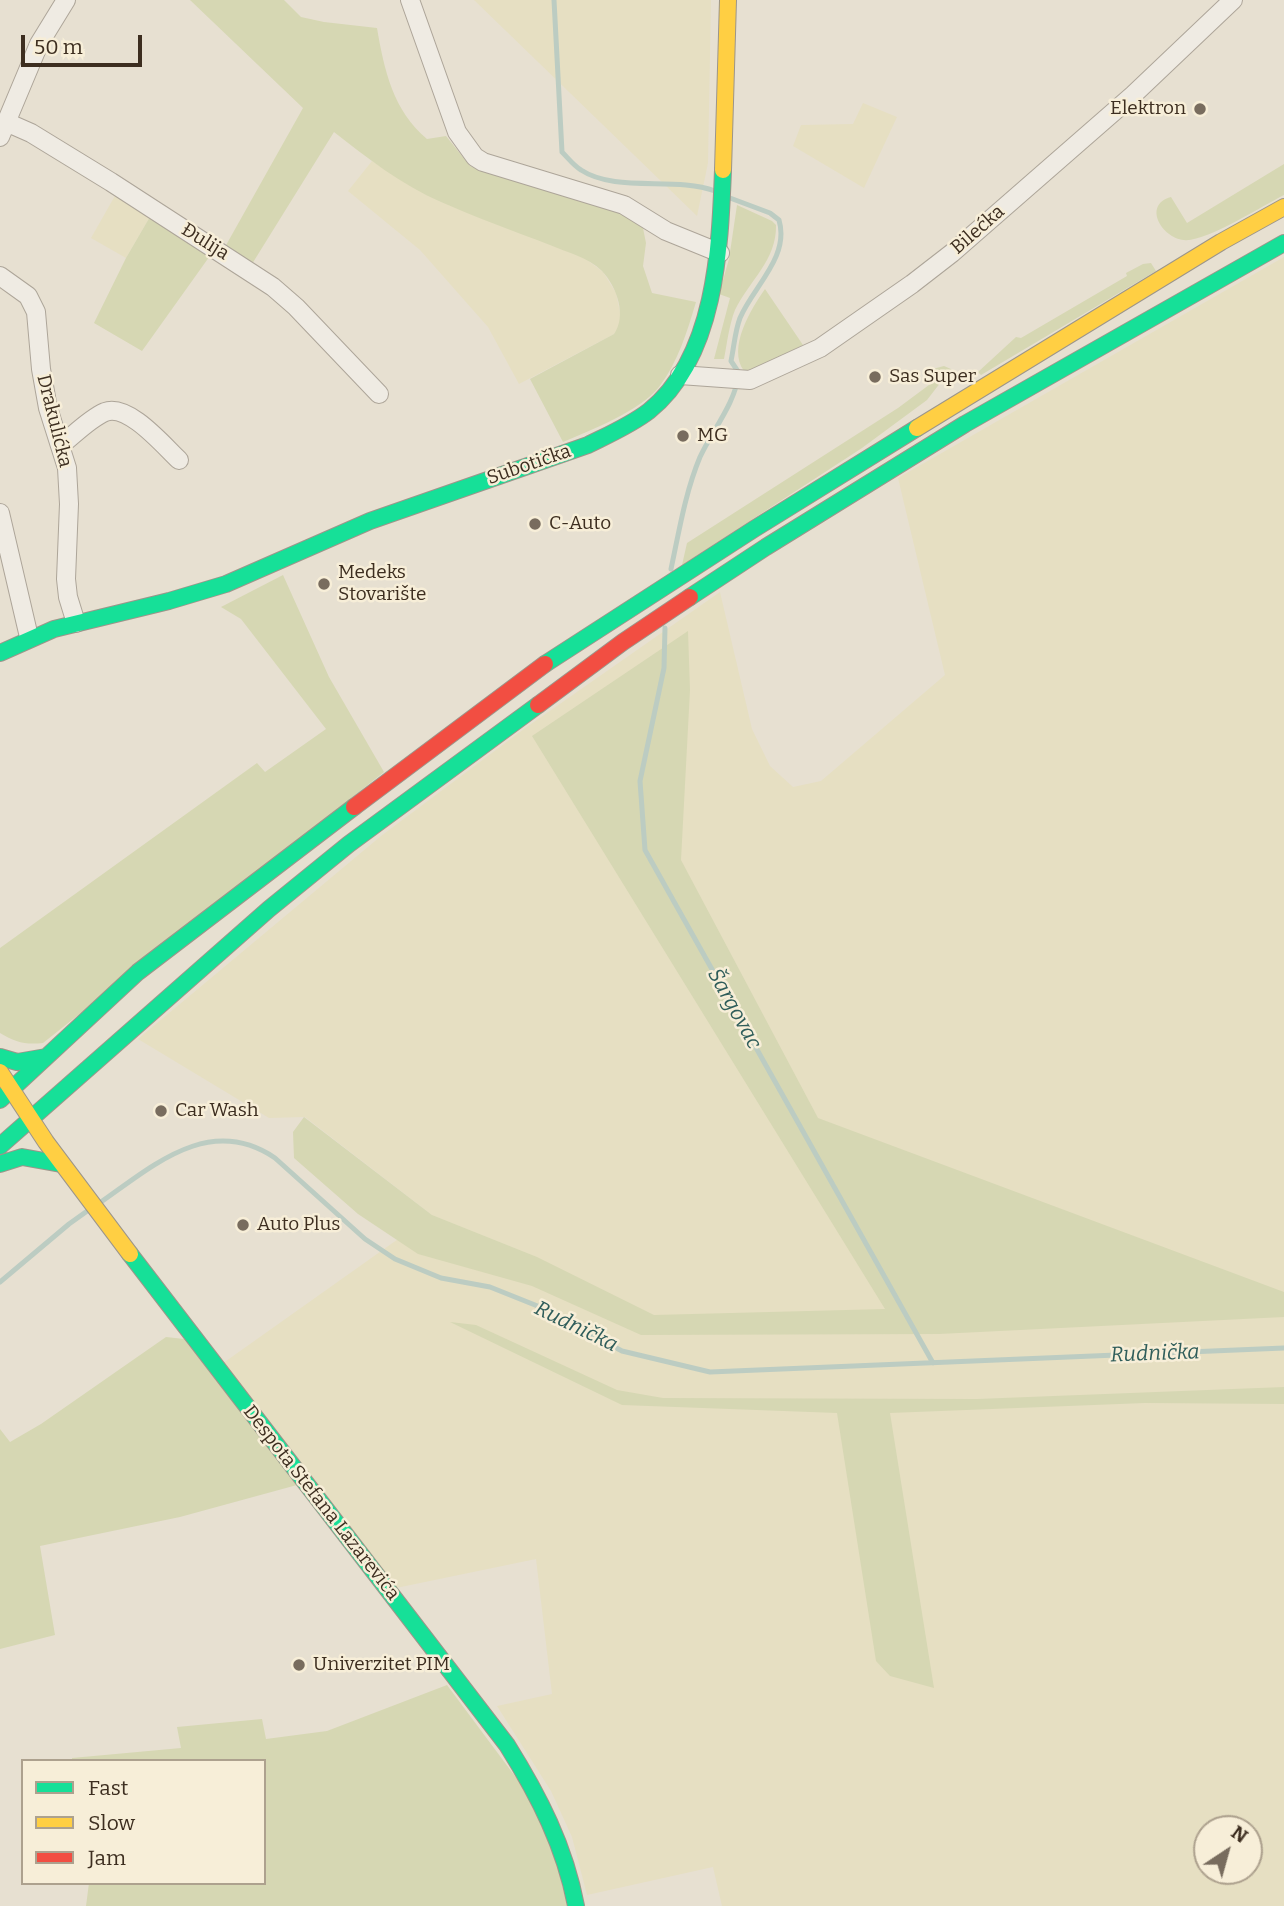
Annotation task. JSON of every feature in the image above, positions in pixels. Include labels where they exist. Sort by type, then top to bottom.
[{"type":"main road","name":"Subotička","points":[[0,653],[29,637],[226,584],[299,550],[414,505],[595,441],[639,420],[667,394],[680,375],[693,349],[714,284],[720,253],[729,57],[728,0]]},
{"type":"main road","points":[[5,1095],[138,972],[173,944],[554,657],[754,529],[1096,318],[1284,207]]},
{"type":"main road","points":[[0,1146],[269,909],[349,844],[623,642],[766,548],[965,424],[1284,243]]},
{"type":"main road","points":[[0,1057],[17,1062],[46,1057]]},
{"type":"main road","name":"Despota Stefana Lazarevića","points":[[0,1072],[5,1095],[29,1119],[269,1437],[507,1745],[531,1783],[563,1852],[573,1883],[576,1906]]},
{"type":"main road","points":[[47,1145],[46,1116],[67,1085]]},
{"type":"main road","points":[[0,1164],[11,1159],[29,1157],[61,1164]]},
{"type":"street","points":[[3,130],[39,44],[66,0]]},
{"type":"street","points":[[410,0],[457,132],[475,157],[483,162],[624,205],[666,231],[720,253]]},
{"type":"street","name":"Bilećka","points":[[680,375],[750,380],[820,348],[932,269],[1133,95],[1233,0]]},
{"type":"street","name":"Đulija","points":[[3,130],[43,140],[266,281],[296,307],[379,394]]},
{"type":"street","name":"Drakulićka","points":[[0,275],[28,296],[36,312],[41,369],[48,408],[61,445],[69,486],[66,579],[76,623]]},
{"type":"street","points":[[61,445],[104,413],[118,411],[124,412],[143,426],[179,460]]},
{"type":"street","points":[[0,513],[29,637]]},
{"type":"shaded area","points":[[474,0],[711,0],[708,163],[697,216]]},
{"type":"shaded area","points":[[863,103],[897,117],[864,188],[793,146],[801,125],[853,124]]},
{"type":"shaded area","points":[[372,161],[439,201],[582,256],[603,272],[616,293],[620,326],[614,334],[519,384],[488,327],[420,250],[348,191]]},
{"type":"shaded area","points":[[116,194],[151,215],[126,258],[91,238]]},
{"type":"shaded area","points":[[1284,257],[1284,1906],[722,1906],[713,1867],[587,1895],[572,1837],[551,1791],[497,1706],[552,1694],[536,1559],[396,1588],[219,1366],[432,1215],[305,1117],[269,1118],[138,1039],[381,836],[524,729],[720,592],[752,729],[770,766],[793,787],[821,781],[945,675],[898,478]]},
{"type":"green space","points":[[190,0],[284,0],[301,17],[377,28],[387,74],[398,102],[415,128],[427,139],[446,136],[470,166],[484,172],[625,214],[642,223],[646,243],[643,266],[652,293],[696,302],[677,357],[659,387],[628,412],[563,442],[530,379],[614,334],[620,319],[620,310],[616,293],[602,271],[584,259],[468,214],[412,188],[334,132],[252,264],[225,247],[303,108]]},
{"type":"green space","points":[[1284,164],[1284,195],[1219,230],[1184,240],[1169,234],[1158,221],[1158,207],[1162,201],[1171,197],[1187,223]]},
{"type":"green space","points":[[737,205],[772,221],[776,225],[775,238],[767,260],[735,310],[724,359],[714,359],[730,298],[719,294],[729,259]]},
{"type":"green space","points":[[151,215],[212,253],[142,351],[94,323]]},
{"type":"green space","points":[[1151,263],[1156,271],[981,375],[978,372],[1016,337],[1021,338],[1127,276],[1126,273]]},
{"type":"green space","points":[[765,289],[803,345],[755,369],[744,371],[739,362],[739,340],[753,307]]},
{"type":"green space","points":[[944,366],[951,369],[927,400],[862,448],[682,565],[687,543],[898,408],[937,379],[929,370]]},
{"type":"green space","points":[[283,575],[329,677],[384,772],[43,1043],[20,1042],[0,1033],[0,948],[257,763],[265,772],[326,729],[241,619],[221,607]]},
{"type":"green space","points":[[688,631],[690,690],[681,860],[818,1118],[1284,1292],[1284,1317],[939,1334],[641,1335],[532,1286],[418,1254],[358,1214],[294,1158],[293,1132],[304,1117],[432,1215],[537,1257],[654,1315],[885,1309],[532,736]]},
{"type":"green space","points":[[450,1322],[476,1325],[617,1390],[663,1398],[977,1399],[1284,1387],[1284,1404],[1145,1403],[890,1413],[934,1688],[890,1676],[876,1661],[837,1413],[622,1405]]},
{"type":"green space","points":[[166,1337],[184,1339],[297,1485],[180,1517],[40,1546],[55,1635],[0,1649],[0,1429],[10,1442],[41,1424]]},
{"type":"green space","points":[[447,1685],[529,1795],[553,1845],[567,1906],[86,1906],[89,1885],[266,1885],[266,1759],[72,1758],[181,1748],[177,1727],[262,1719],[266,1739],[327,1731]]},
{"type":"waterway","points":[[554,0],[562,152],[578,168],[595,177],[628,183],[682,185],[715,191]]},
{"type":"waterway","points":[[671,569],[690,484],[700,457],[737,384],[739,373],[731,361],[738,323],[775,259],[779,247],[779,220],[770,213],[730,198]]},
{"type":"waterway","name":"Šargovac","points":[[665,628],[664,668],[640,781],[645,850],[933,1363]]},
{"type":"waterway","name":"Rudnička","points":[[101,1202],[141,1173],[184,1150],[205,1143],[228,1141],[251,1146],[275,1158],[365,1239],[395,1259],[441,1278],[490,1287],[540,1307],[622,1351],[710,1372],[1284,1348]]},
{"type":"waterway","name":"Rudnička","points":[[0,1282],[90,1209]]},
{"type":"traffic: fast","points":[[0,653],[54,629],[226,584],[370,521],[588,445],[642,416],[671,388],[688,362],[701,332],[716,266],[723,170]]},
{"type":"traffic: fast","points":[[690,597],[965,424],[1284,243]]},
{"type":"traffic: fast","points":[[545,664],[917,428]]},
{"type":"traffic: fast","points":[[0,1146],[269,909],[349,844],[538,705]]},
{"type":"traffic: fast","points":[[0,1100],[138,972],[354,807]]},
{"type":"traffic: fast","points":[[0,1057],[17,1062],[46,1057]]},
{"type":"traffic: fast","points":[[0,1164],[22,1157],[61,1164]]},
{"type":"traffic: fast","points":[[130,1254],[507,1745],[549,1822],[565,1863],[576,1906]]},
{"type":"traffic: slow","points":[[723,170],[728,0]]},
{"type":"traffic: slow","points":[[917,428],[1221,242],[1284,207]]},
{"type":"traffic: slow","points":[[0,1072],[46,1142],[130,1254]]},
{"type":"traffic: jam","points":[[538,705],[623,642],[690,597]]},
{"type":"traffic: jam","points":[[354,807],[545,664]]},
{"type":"place","name":"Elektron","points":[[1200,109]]},
{"type":"place","name":"Sas Super","points":[[875,377]]},
{"type":"place","name":"MG","points":[[683,436]]},
{"type":"place","name":"C-Auto","points":[[535,524]]},
{"type":"place","name":"Medeks Stovarište","points":[[324,584]]},
{"type":"place","name":"Car Wash","points":[[161,1111]]},
{"type":"place","name":"Auto Plus","points":[[243,1225]]},
{"type":"place","name":"Univerzitet PIM","points":[[299,1665]]}]
